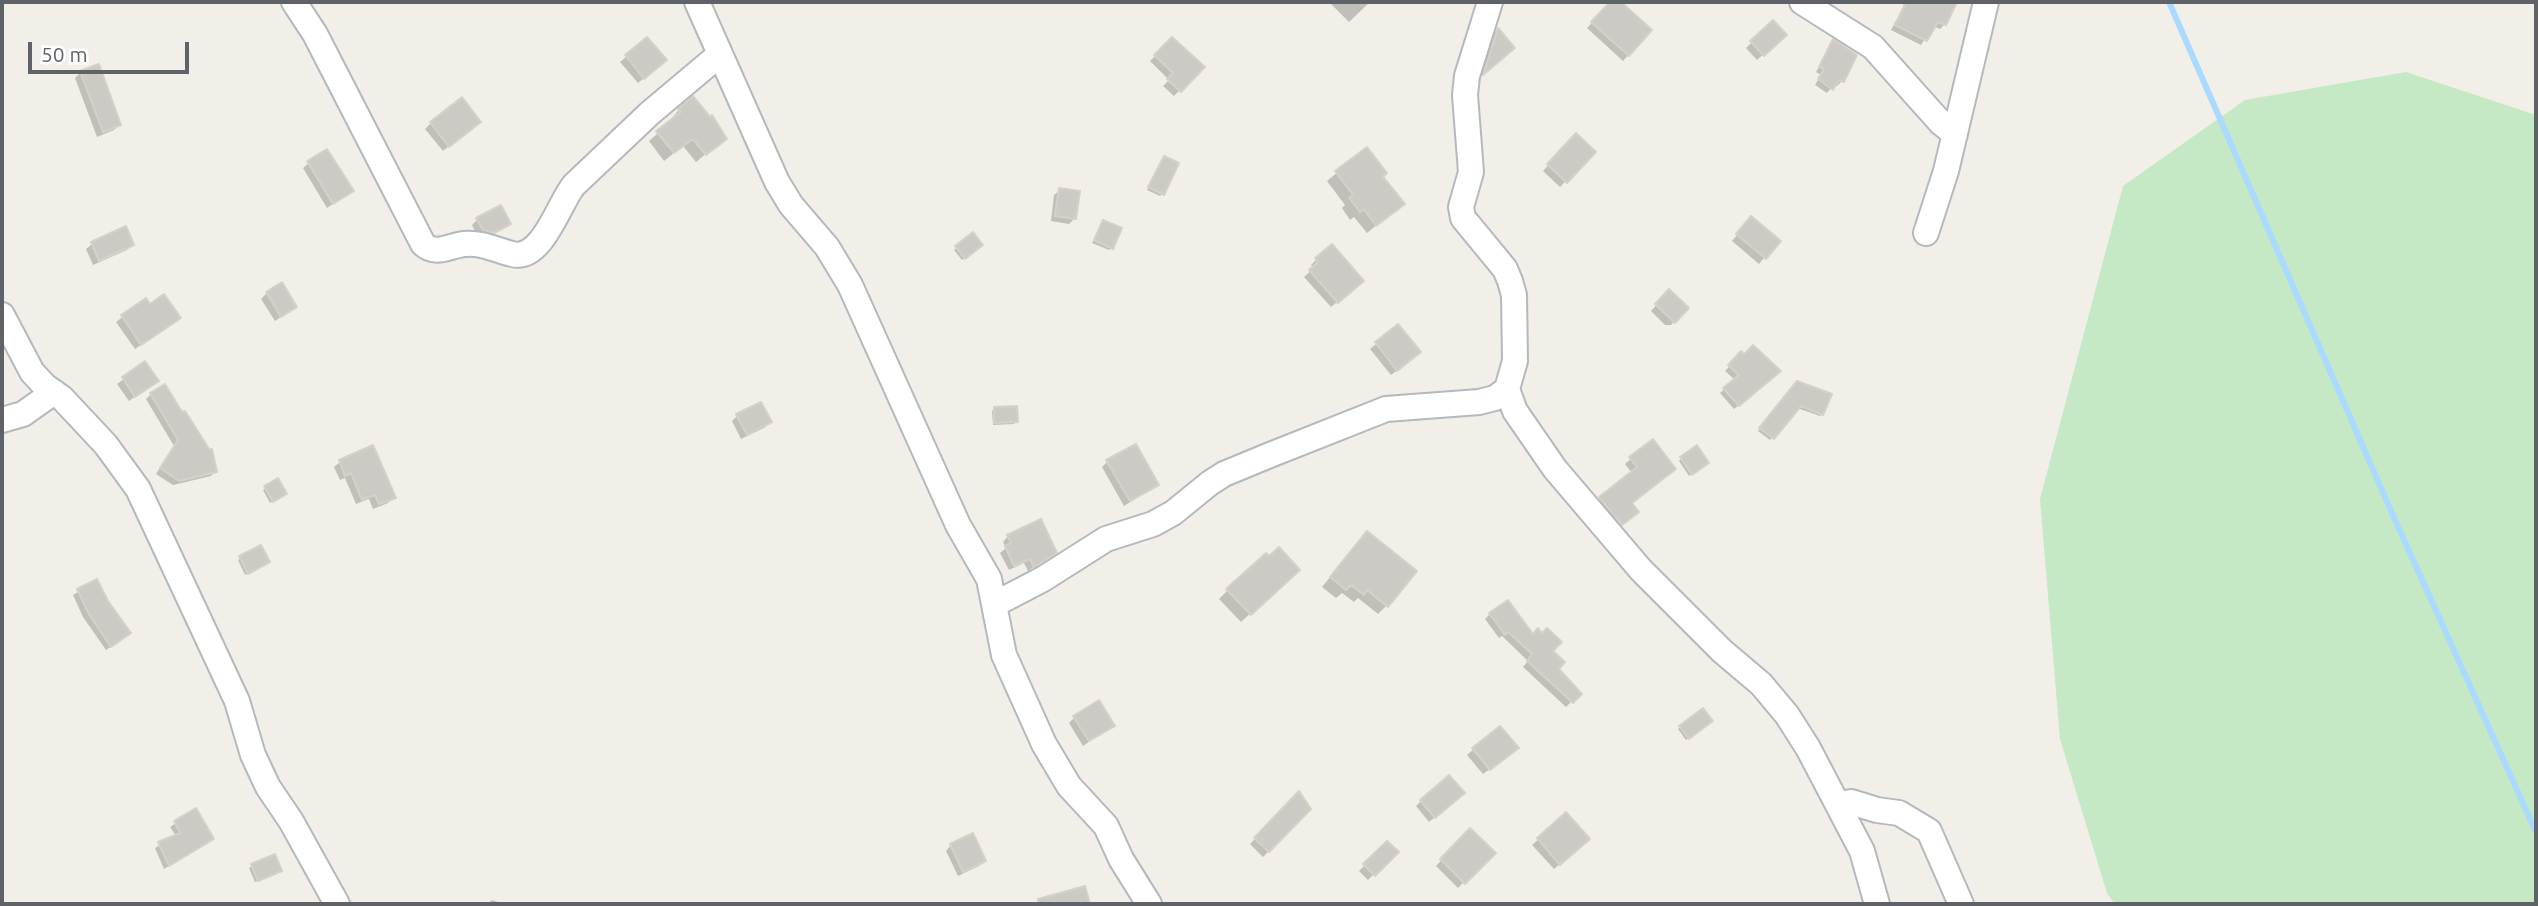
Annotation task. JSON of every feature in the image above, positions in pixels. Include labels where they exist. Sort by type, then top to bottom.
[{"type":"street","points":[[294,2],[315,34],[423,244],[429,250],[440,251],[464,244],[485,246],[515,256],[531,251],[549,230],[574,185],[650,113],[719,55]]},
{"type":"street","points":[[697,2],[777,182],[791,205],[827,247],[850,285],[958,525],[989,579],[1004,655],[1044,744],[1069,786],[1106,826],[1121,859],[1149,904]]},
{"type":"street","points":[[1490,2],[1467,76],[1465,95],[1471,172],[1461,207],[1463,219],[1505,269],[1512,288],[1515,362],[1507,389],[1515,411],[1555,469],[1641,570],[1723,651],[1761,684],[1787,715],[1862,850],[1877,904]]},
{"type":"street","points":[[1802,2],[1874,47],[1941,123],[1955,134]]},
{"type":"street","points":[[1926,233],[1955,134],[1986,2]]},
{"type":"street","points":[[2,315],[32,372],[106,444],[138,489],[237,701],[253,755],[268,787],[297,831],[337,904]]},
{"type":"street","points":[[995,604],[1043,579],[1106,540],[1153,524],[1173,513],[1224,474],[1386,409],[1479,402],[1495,398],[1507,389]]},
{"type":"street","points":[[2,420],[23,414],[54,392]]},
{"type":"street","points":[[1838,804],[1851,802],[1899,813],[1929,831],[1961,904]]},
{"type":"green space","points":[[2406,72],[2536,115],[2536,904],[2115,904],[2107,893],[2060,739],[2040,499],[2123,186],[2245,100]]},
{"type":"building","points":[[1610,2],[1621,2],[1652,30],[1629,56],[1591,22]]},
{"type":"building","points":[[1907,2],[1957,2],[1946,25],[1938,22],[1927,41],[1895,25]]},
{"type":"building","points":[[1773,20],[1787,35],[1764,56],[1750,41]]},
{"type":"building","points":[[1498,28],[1515,48],[1483,75]]},
{"type":"building","points":[[647,37],[667,60],[644,79],[625,55]]},
{"type":"building","points":[[1172,37],[1205,67],[1181,92],[1167,79],[1173,73],[1154,55]]},
{"type":"building","points":[[1833,39],[1857,55],[1844,82],[1839,80],[1833,90],[1818,79],[1824,69],[1819,67]]},
{"type":"building","points":[[99,64],[121,125],[103,132],[80,71]]},
{"type":"building","points":[[693,96],[710,117],[712,115],[727,139],[706,155],[693,139],[674,153],[656,131],[681,112],[678,109]]},
{"type":"building","points":[[462,97],[481,122],[449,147],[430,122]]},
{"type":"building","points":[[1576,133],[1596,152],[1567,183],[1547,164]]},
{"type":"building","points":[[1367,147],[1387,173],[1383,177],[1405,204],[1376,226],[1364,209],[1360,212],[1349,198],[1353,195],[1335,171]]},
{"type":"building","points":[[327,149],[354,191],[333,204],[307,161]]},
{"type":"building","points":[[1164,156],[1179,163],[1164,195],[1148,187]]},
{"type":"building","points":[[1059,188],[1080,191],[1076,219],[1055,216]]},
{"type":"building","points":[[501,205],[511,224],[494,233],[483,230],[476,218]]},
{"type":"building","points":[[1751,216],[1781,241],[1766,259],[1736,234]]},
{"type":"building","points":[[1103,220],[1122,228],[1113,249],[1094,240]]},
{"type":"building","points":[[126,226],[134,245],[99,261],[91,242]]},
{"type":"building","points":[[973,232],[983,245],[965,259],[955,246]]},
{"type":"building","points":[[1332,244],[1364,281],[1338,303],[1309,270],[1318,262],[1315,258]]},
{"type":"building","points":[[282,282],[297,307],[281,317],[266,292]]},
{"type":"building","points":[[1669,289],[1689,308],[1675,323],[1655,304]]},
{"type":"building","points":[[164,294],[181,318],[141,345],[121,315],[146,298],[150,304]]},
{"type":"building","points":[[1398,324],[1421,352],[1397,371],[1375,342]]},
{"type":"building","points":[[1753,345],[1781,371],[1739,406],[1723,388],[1739,375],[1728,365],[1741,351],[1744,354]]},
{"type":"building","points":[[145,361],[159,381],[135,397],[122,377]]},
{"type":"building","points":[[1797,381],[1832,394],[1823,415],[1801,406],[1774,439],[1759,428]]},
{"type":"building","points":[[165,384],[182,412],[185,411],[209,449],[212,449],[217,472],[179,481],[160,468],[178,440],[150,393]]},
{"type":"building","points":[[761,402],[772,422],[747,435],[736,414]]},
{"type":"building","points":[[1017,406],[1018,422],[994,423],[994,407]]},
{"type":"building","points":[[1653,439],[1676,469],[1632,503],[1639,512],[1622,525],[1599,497],[1637,467],[1629,457]]},
{"type":"building","points":[[1136,444],[1159,485],[1130,501],[1106,460]]},
{"type":"building","points":[[373,445],[396,498],[379,504],[375,495],[362,500],[351,473],[345,476],[339,460]]},
{"type":"building","points":[[1697,445],[1709,463],[1692,475],[1680,457]]},
{"type":"building","points":[[278,478],[287,494],[273,502],[264,486]]},
{"type":"building","points":[[1041,519],[1057,553],[1034,567],[1030,559],[1014,566],[1005,546],[1011,543],[1007,535]]},
{"type":"building","points":[[1367,531],[1417,571],[1388,607],[1367,590],[1364,595],[1351,585],[1346,590],[1330,577]]},
{"type":"building","points":[[261,545],[270,562],[248,574],[239,556]]},
{"type":"building","points":[[1279,547],[1300,570],[1251,615],[1226,589],[1266,553],[1269,556]]},
{"type":"building","points":[[97,579],[108,601],[131,633],[111,647],[89,614],[77,589]]},
{"type":"building","points":[[1508,600],[1533,634],[1538,628],[1542,633],[1547,628],[1562,642],[1553,651],[1565,662],[1559,669],[1582,694],[1573,703],[1527,661],[1532,654],[1508,632],[1505,635],[1489,613]]},
{"type":"building","points":[[1099,700],[1115,726],[1089,741],[1073,716]]},
{"type":"building","points":[[1703,708],[1713,721],[1689,739],[1679,726]]},
{"type":"building","points":[[1500,726],[1519,748],[1490,770],[1472,748]]},
{"type":"building","points":[[1449,775],[1465,793],[1435,818],[1420,800]]},
{"type":"building","points":[[1299,791],[1311,809],[1269,852],[1254,838]]},
{"type":"building","points":[[196,808],[214,839],[169,866],[158,842],[180,833],[174,821]]},
{"type":"building","points":[[1566,812],[1590,839],[1560,865],[1537,838]]},
{"type":"building","points":[[1470,828],[1496,853],[1465,884],[1440,859]]},
{"type":"building","points":[[973,833],[986,861],[963,872],[950,844]]},
{"type":"building","points":[[1387,841],[1399,852],[1375,876],[1363,864]]},
{"type":"building","points":[[275,854],[282,871],[258,881],[251,864]]},
{"type":"building","points":[[1085,886],[1090,904],[1038,904],[1038,899]]},
{"type":"waterway","points":[[2169,2],[2391,511],[2536,832]]}]
